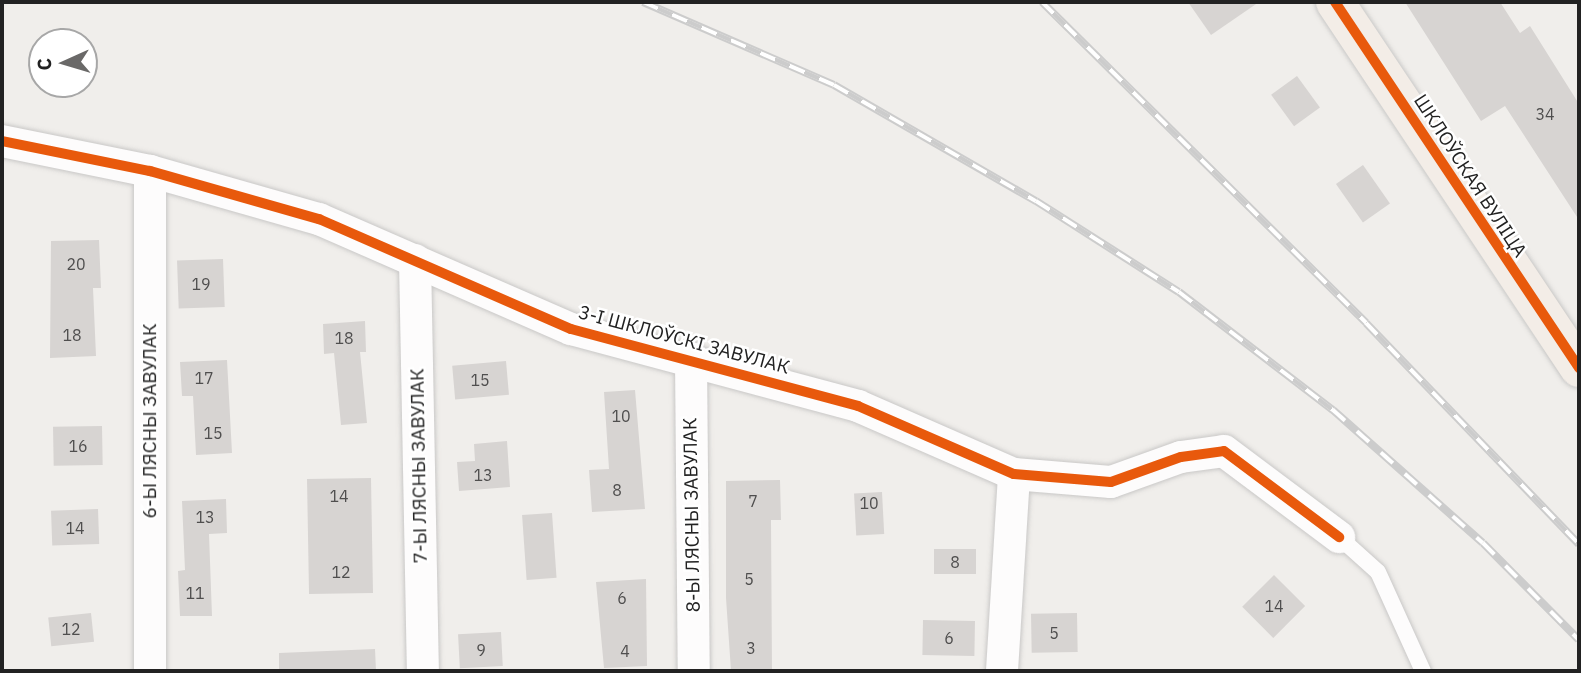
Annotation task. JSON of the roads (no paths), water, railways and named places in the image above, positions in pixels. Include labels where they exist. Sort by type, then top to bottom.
[{"type":"main road","name":"ШКЛОЎСКАЯ ВУЛІЦА","points":[[1335,2],[1573,349]]},
{"type":"street","name":"3-І ШКЛОЎСКІ ЗАВУЛАК","points":[[2,141],[150,171],[319,219],[571,329],[691,358],[858,406],[1014,474],[1111,482],[1181,457],[1224,451],[1339,537]]},
{"type":"street","name":"6-Ы ЛЯСНЫ ЗАВУЛАК","points":[[150,171],[150,671]]},
{"type":"street","name":"7-Ы ЛЯСНЫ ЗАВУЛАК","points":[[415,260],[423,671]]},
{"type":"street","name":"8-Ы ЛЯСНЫ ЗАВУЛАК","points":[[691,358],[694,671]]},
{"type":"street","points":[[1002,671],[1014,474]]},
{"type":"lane","points":[[1339,537],[1378,572],[1423,671]]},
{"type":"railway","points":[[643,2],[834,85],[1036,201],[1179,292],[1333,410],[1483,543],[1579,640]]},
{"type":"railway","points":[[1042,2],[1366,323],[1579,544]]}]
